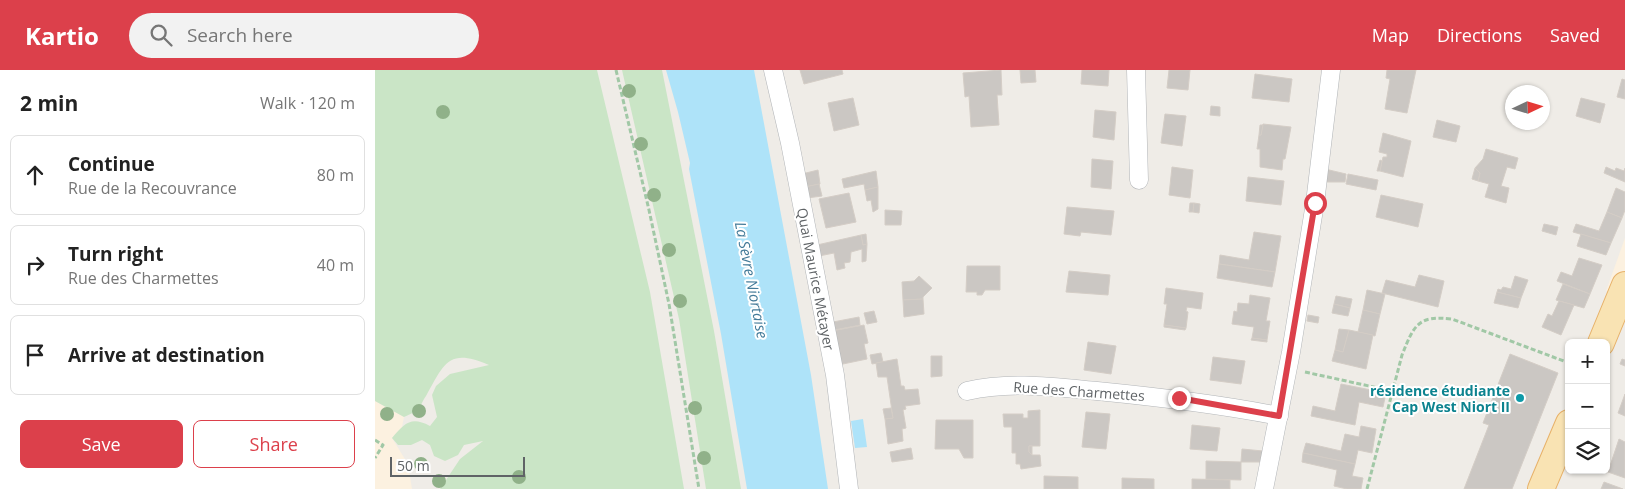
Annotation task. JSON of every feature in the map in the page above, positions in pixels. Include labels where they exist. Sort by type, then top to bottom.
[{"type":"main road","points":[[1603,339],[1625,285]]},
{"type":"main road","points":[[1541,489],[1566,429]]},
{"type":"street","name":"Quai Maurice Métayer","points":[[773,70],[790,144],[835,375],[849,489]]},
{"type":"street","points":[[1136,70],[1139,180]]},
{"type":"street","points":[[1264,489],[1288,368],[1315,203],[1331,70]]},
{"type":"street","name":"Rue des Charmettes","points":[[967,391],[988,386],[1039,386],[1179,398],[1279,416]]},
{"type":"path","points":[[616,70],[669,304],[699,489]]},
{"type":"path","points":[[1367,489],[1402,355],[1410,334],[1419,323],[1436,317],[1452,319],[1565,361]]},
{"type":"path","points":[[1288,368],[1392,391]]},
{"type":"path","points":[[375,440],[383,444],[375,458]]},
{"type":"shaded area","points":[[1625,238],[1625,298],[1606,291]]},
{"type":"shaded area","points":[[375,401],[404,417],[402,427],[392,438],[408,464],[412,489],[375,489]]},
{"type":"green space","points":[[375,70],[597,70],[650,292],[684,489],[440,489],[460,459],[483,441],[464,445],[458,455],[445,461],[434,456],[430,445],[422,440],[411,445],[398,445],[392,438],[401,428],[413,421],[430,426],[437,417],[432,395],[436,386],[450,374],[489,365],[464,358],[456,358],[449,362],[443,367],[419,408],[404,417],[375,401]]},
{"type":"green space","points":[[622,70],[662,70],[714,331],[741,489],[706,489],[679,319]]},
{"type":"water","name":"La Sèvre Niortaise","points":[[666,70],[754,70],[811,375],[828,489],[747,489],[721,334],[689,169],[690,163]]},
{"type":"water","points":[[863,419],[867,447],[855,448],[851,421]]},
{"type":"building","points":[[800,70],[842,70],[843,74],[804,84]]},
{"type":"building","points":[[1001,70],[1002,95],[997,95],[999,125],[971,127],[969,96],[965,97],[963,73]]},
{"type":"building","points":[[1020,70],[1035,70],[1036,82],[1021,83]]},
{"type":"building","points":[[1082,70],[1109,70],[1108,86],[1081,84]]},
{"type":"building","points":[[1169,70],[1190,70],[1188,90],[1167,88]]},
{"type":"building","points":[[1387,70],[1416,70],[1407,113],[1385,109],[1390,79],[1386,78]]},
{"type":"building","points":[[1255,74],[1292,79],[1289,102],[1252,98]]},
{"type":"building","points":[[1622,79],[1625,80],[1625,99],[1617,97]]},
{"type":"building","points":[[853,98],[859,125],[834,131],[828,103]]},
{"type":"building","points":[[1581,98],[1605,104],[1600,123],[1576,116]]},
{"type":"building","points":[[1211,106],[1220,107],[1220,116],[1210,115]]},
{"type":"building","points":[[1095,110],[1116,112],[1114,140],[1093,137]]},
{"type":"building","points":[[1165,114],[1186,116],[1182,146],[1161,143]]},
{"type":"building","points":[[1437,120],[1460,126],[1456,142],[1433,137]]},
{"type":"building","points":[[1263,124],[1291,127],[1282,170],[1260,167],[1260,149],[1257,149]]},
{"type":"building","points":[[1260,125],[1263,125],[1261,135],[1259,135]]},
{"type":"building","points":[[1383,133],[1411,141],[1403,177],[1380,171],[1383,157],[1387,157],[1387,154],[1379,152]]},
{"type":"building","points":[[1486,149],[1518,158],[1515,169],[1507,167],[1501,186],[1509,188],[1506,203],[1485,197],[1489,184],[1478,181],[1480,173],[1475,168],[1483,159]]},
{"type":"building","points":[[1092,159],[1113,161],[1111,189],[1091,187]]},
{"type":"building","points":[[1380,160],[1382,161],[1380,171],[1377,171]]},
{"type":"building","points":[[1172,167],[1193,170],[1190,198],[1169,195]]},
{"type":"building","points":[[1606,167],[1615,171],[1616,168],[1624,171],[1625,168],[1625,182],[1604,173]]},
{"type":"building","points":[[1475,168],[1480,173],[1478,181],[1472,179]]},
{"type":"building","points":[[1325,169],[1346,174],[1345,182],[1323,182]]},
{"type":"building","points":[[818,170],[820,184],[805,187],[802,174]]},
{"type":"building","points":[[876,171],[878,187],[865,190],[864,184],[844,188],[842,179]]},
{"type":"building","points":[[1348,174],[1378,180],[1376,190],[1346,184]]},
{"type":"building","points":[[1248,177],[1284,181],[1281,205],[1246,201]]},
{"type":"building","points":[[819,184],[822,196],[807,198],[805,187]]},
{"type":"building","points":[[878,187],[878,209],[873,212],[871,200],[867,201],[865,190]]},
{"type":"building","points":[[1616,188],[1625,192],[1625,210],[1622,218],[1607,212]]},
{"type":"building","points":[[849,193],[856,222],[826,228],[819,199]]},
{"type":"building","points":[[1381,195],[1423,204],[1418,227],[1376,217]]},
{"type":"building","points":[[1190,203],[1194,203],[1193,212],[1189,212]]},
{"type":"building","points":[[1194,203],[1200,204],[1199,213],[1193,212]]},
{"type":"building","points":[[1067,207],[1114,211],[1111,235],[1081,232],[1080,236],[1064,234]]},
{"type":"building","points":[[885,210],[902,211],[901,225],[885,225]]},
{"type":"building","points":[[1607,212],[1622,218],[1611,243],[1573,232],[1576,224],[1599,231]]},
{"type":"building","points":[[1544,224],[1558,227],[1556,235],[1542,231]]},
{"type":"building","points":[[1254,232],[1281,236],[1275,272],[1219,264],[1220,255],[1249,260]]},
{"type":"building","points":[[866,234],[867,244],[863,245],[861,235]]},
{"type":"building","points":[[1581,234],[1611,243],[1606,255],[1577,246]]},
{"type":"building","points":[[861,235],[863,245],[867,244],[866,261],[862,262],[862,249],[851,252],[850,262],[844,263],[845,268],[837,270],[834,253],[819,256],[817,245]]},
{"type":"building","points":[[1579,258],[1602,265],[1590,294],[1557,281],[1561,272],[1572,276]]},
{"type":"building","points":[[1219,264],[1275,272],[1272,287],[1217,278]]},
{"type":"building","points":[[967,266],[1000,266],[1000,290],[985,290],[982,295],[977,295],[977,292],[966,292]]},
{"type":"building","points":[[1069,271],[1110,275],[1108,295],[1066,292]]},
{"type":"building","points":[[1419,275],[1444,281],[1438,307],[1382,293],[1386,280],[1415,287]]},
{"type":"building","points":[[919,276],[932,288],[923,299],[903,300],[902,282],[914,281]]},
{"type":"building","points":[[1515,276],[1528,280],[1521,298],[1497,292],[1498,289],[1501,290],[1503,287],[1511,289]]},
{"type":"building","points":[[1563,284],[1590,294],[1584,308],[1556,300]]},
{"type":"building","points":[[1166,288],[1203,293],[1201,309],[1187,307],[1186,328],[1164,325],[1167,304],[1164,304]]},
{"type":"building","points":[[1367,290],[1385,294],[1380,314],[1363,310]]},
{"type":"building","points":[[1497,292],[1521,298],[1518,308],[1494,303]]},
{"type":"building","points":[[1250,295],[1270,298],[1266,321],[1270,321],[1267,340],[1252,338],[1254,327],[1232,324],[1234,311],[1237,312],[1238,303],[1249,304]]},
{"type":"building","points":[[1336,296],[1352,299],[1350,308],[1334,304]]},
{"type":"building","points":[[923,299],[924,314],[904,317],[903,300]]},
{"type":"building","points":[[1559,301],[1574,305],[1561,335],[1542,327],[1548,314],[1552,316]]},
{"type":"building","points":[[1334,304],[1350,308],[1348,316],[1332,313]]},
{"type":"building","points":[[1363,310],[1380,314],[1375,336],[1358,332]]},
{"type":"building","points":[[874,311],[877,322],[867,324],[864,313]]},
{"type":"building","points":[[1308,315],[1319,317],[1318,323],[1307,321]]},
{"type":"building","points":[[859,317],[860,325],[834,330],[833,322]]},
{"type":"building","points":[[864,325],[868,343],[864,344],[867,359],[838,365],[832,331]]},
{"type":"building","points":[[1164,325],[1186,328],[1185,330],[1164,327]]},
{"type":"building","points":[[1339,329],[1349,330],[1343,352],[1335,350]]},
{"type":"building","points":[[1349,330],[1373,335],[1366,369],[1332,361],[1335,350],[1343,352]]},
{"type":"building","points":[[1252,338],[1267,340],[1267,342],[1251,340]]},
{"type":"building","points":[[1088,342],[1116,346],[1111,374],[1084,370]]},
{"type":"building","points":[[881,353],[883,362],[872,364],[870,355]]},
{"type":"building","name":"résidence étudiante Cap West Niort II","points":[[1510,354],[1558,373],[1512,489],[1464,489],[1489,425],[1483,423]]},
{"type":"building","points":[[931,356],[942,356],[942,376],[931,377]]},
{"type":"building","points":[[1213,357],[1245,361],[1241,384],[1210,380]]},
{"type":"building","points":[[897,359],[901,386],[904,386],[905,390],[918,389],[920,404],[905,406],[906,409],[903,410],[906,428],[902,429],[903,441],[888,444],[885,419],[893,418],[887,377],[878,377],[876,363]]},
{"type":"building","points":[[1622,359],[1625,360],[1625,366],[1620,364]]},
{"type":"building","points":[[1341,384],[1386,393],[1383,407],[1359,402],[1355,425],[1311,416],[1313,406],[1335,411]]},
{"type":"building","points":[[1625,394],[1625,416],[1618,413]]},
{"type":"building","points":[[891,408],[893,418],[885,419],[883,409]]},
{"type":"building","points":[[1040,410],[1040,446],[1029,446],[1029,452],[1032,455],[1040,455],[1041,466],[1021,469],[1020,464],[1016,464],[1016,453],[1012,453],[1012,427],[1004,427],[1003,414],[1023,414],[1023,418],[1028,418],[1028,411]]},
{"type":"building","points":[[1086,412],[1110,414],[1106,449],[1082,447]]},
{"type":"building","points":[[936,420],[973,420],[973,458],[964,458],[959,449],[935,449]]},
{"type":"building","points":[[1192,425],[1220,428],[1217,451],[1190,449]]},
{"type":"building","points":[[1361,426],[1376,429],[1372,453],[1358,450],[1355,464],[1303,453],[1306,443],[1341,451],[1345,434],[1359,437]]},
{"type":"building","points":[[1619,439],[1625,442],[1625,478],[1610,473],[1610,466]]},
{"type":"building","points":[[1029,446],[1032,446],[1032,455],[1029,452]]},
{"type":"building","points":[[911,448],[913,459],[892,462],[890,452]]},
{"type":"building","points":[[1242,449],[1263,451],[1260,462],[1241,462]]},
{"type":"building","points":[[1303,453],[1355,464],[1352,476],[1363,478],[1361,489],[1347,489],[1334,486],[1337,470],[1302,462]]},
{"type":"building","points":[[1206,461],[1241,462],[1241,480],[1206,479]]},
{"type":"building","points":[[1044,476],[1078,477],[1078,489],[1044,489]]},
{"type":"building","points":[[1122,478],[1154,479],[1154,489],[1122,489]]},
{"type":"building","points":[[1192,479],[1230,480],[1230,489],[1192,489]]},
{"type":"building","points":[[1604,482],[1623,489],[1601,489]]},
{"type":"place","name":"résidence étudiante Cap West Niort II","points":[[1520,398]]},
{"type":"route","points":[[1179,398],[1279,416],[1315,203]]}]
